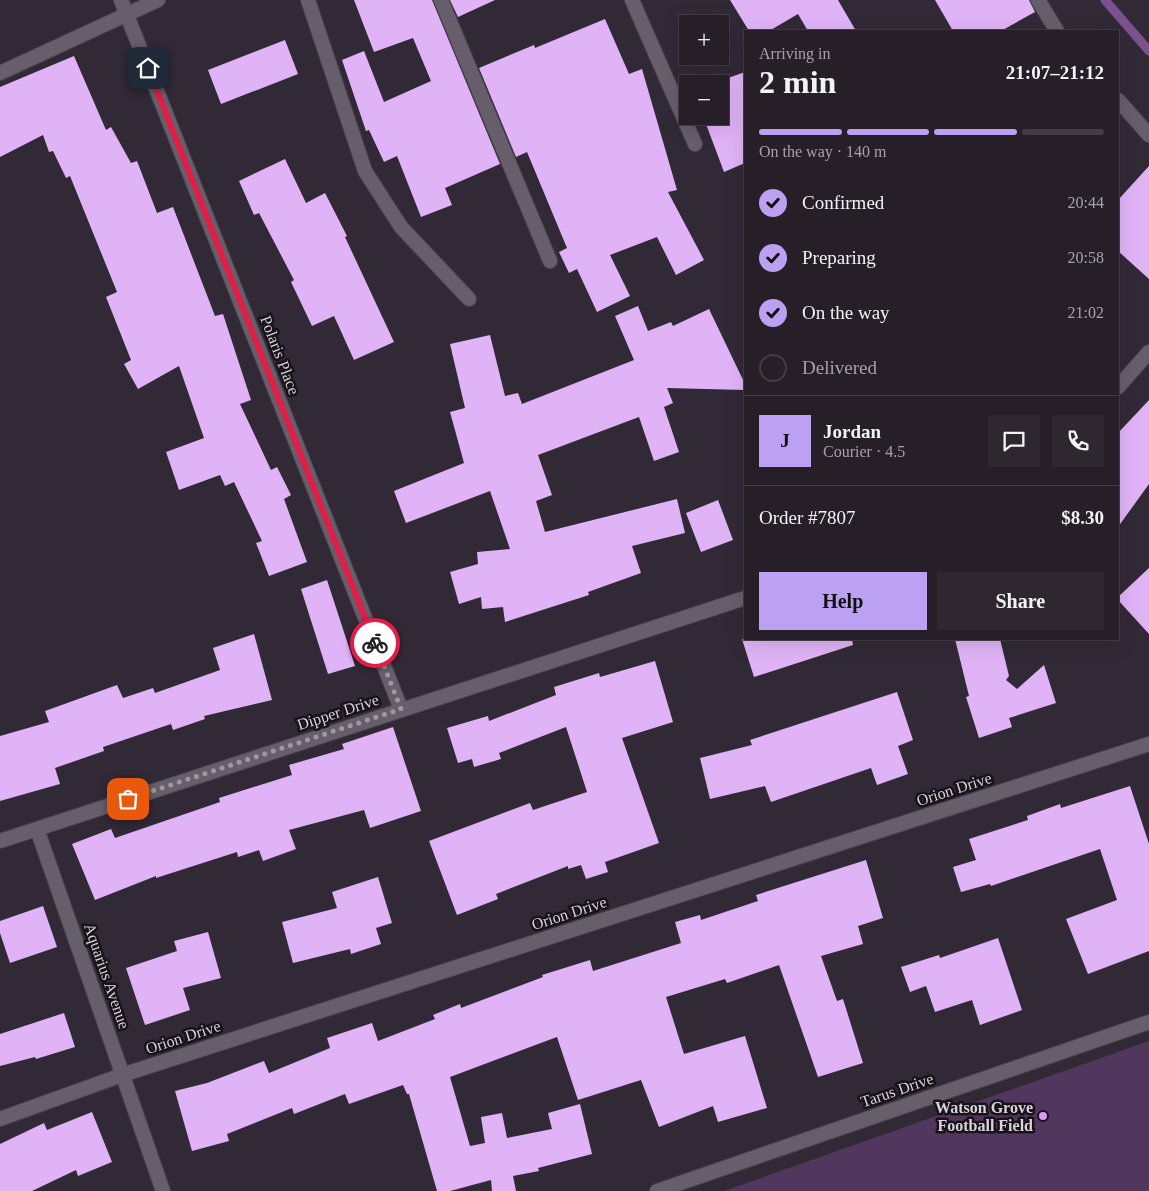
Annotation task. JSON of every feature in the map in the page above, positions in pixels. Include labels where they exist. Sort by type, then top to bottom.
[{"type":"street","points":[[0,73],[124,6],[158,0]]},
{"type":"street","points":[[308,0],[365,171],[401,227],[469,299]]},
{"type":"street","points":[[441,0],[550,261]]},
{"type":"street","points":[[632,0],[694,144]]},
{"type":"street","points":[[1038,0],[1057,30]]},
{"type":"street","name":"Polaris Place","points":[[124,6],[401,709]]},
{"type":"street","points":[[1119,101],[1149,135]]},
{"type":"street","points":[[1119,387],[1149,352]]},
{"type":"street","name":"Dipper Drive","points":[[0,841],[744,598]]},
{"type":"street","name":"Orion Drive","points":[[0,1119],[122,1075],[1149,744]]},
{"type":"street","name":"Aquarius Avenue","points":[[37,829],[163,1191]]},
{"type":"street","name":"Tarus Drive","points":[[657,1191],[1149,1022]]},
{"type":"shaded area","name":"Watson Grove Football Field","points":[[1149,1041],[1149,1191],[724,1191]]},
{"type":"building","points":[[354,0],[432,0],[500,164],[445,188],[452,205],[421,217],[397,156],[384,162],[369,130],[366,131],[342,60],[364,51],[384,102],[431,81],[413,38],[374,52]]},
{"type":"building","points":[[450,0],[495,0],[458,17]]},
{"type":"building","points":[[730,0],[838,0],[855,30],[807,30],[798,14],[771,30],[748,30]]},
{"type":"building","points":[[935,0],[1029,0],[1035,12],[1003,30],[952,30]]},
{"type":"building","points":[[605,19],[629,74],[642,69],[677,190],[668,192],[704,260],[676,275],[657,237],[610,255],[630,296],[597,312],[577,269],[569,273],[559,252],[567,248],[527,152],[516,157],[479,68],[534,45],[535,48]]},
{"type":"building","points":[[285,40],[298,74],[221,104],[208,70]]},
{"type":"building","points":[[74,56],[106,130],[111,127],[131,163],[137,161],[157,213],[173,207],[215,316],[223,314],[251,400],[240,404],[271,470],[277,467],[291,495],[284,499],[307,562],[269,576],[256,543],[262,541],[234,482],[225,486],[220,475],[179,490],[166,452],[204,438],[179,366],[138,389],[124,364],[131,360],[106,297],[117,292],[70,176],[66,178],[53,151],[49,152],[43,135],[0,157],[0,87]]},
{"type":"building","points":[[744,72],[744,163],[724,172],[706,125],[729,125],[729,78]]},
{"type":"building","points":[[285,159],[306,203],[325,193],[347,236],[345,237],[394,342],[354,360],[334,316],[312,326],[291,282],[294,280],[259,213],[254,215],[239,181]]},
{"type":"building","points":[[1149,166],[1149,279],[1119,252],[1119,199]]},
{"type":"building","points":[[638,306],[648,331],[671,322],[673,326],[709,309],[744,382],[744,390],[667,388],[673,403],[664,407],[679,452],[654,461],[639,417],[538,455],[552,495],[536,501],[545,532],[677,499],[685,533],[632,546],[641,573],[588,592],[589,595],[505,622],[503,607],[482,609],[481,597],[459,604],[450,572],[478,564],[477,552],[510,549],[490,491],[406,523],[394,491],[464,463],[450,412],[465,408],[450,344],[490,335],[505,396],[518,393],[522,404],[634,360],[615,316]]},
{"type":"building","points":[[1149,400],[1149,484],[1119,526],[1119,432]]},
{"type":"building","points":[[718,500],[733,540],[701,552],[686,513]]},
{"type":"building","points":[[1149,568],[1149,634],[1119,601],[1119,596]]},
{"type":"building","points":[[327,580],[355,666],[328,674],[301,589]]},
{"type":"building","points":[[254,634],[272,700],[204,716],[205,719],[173,730],[171,724],[103,747],[104,751],[55,768],[60,784],[0,801],[0,736],[49,722],[45,711],[117,685],[123,698],[153,688],[155,693],[220,670],[213,648]]},
{"type":"building","points":[[742,639],[852,640],[853,645],[754,677]]},
{"type":"building","points":[[955,640],[1000,640],[1009,676],[1006,680],[1017,689],[1044,665],[1056,703],[1009,718],[1012,727],[979,738],[966,697],[969,696]]},
{"type":"building","points":[[655,661],[673,722],[622,738],[659,843],[605,862],[608,872],[586,879],[581,865],[568,869],[568,866],[496,894],[498,899],[457,915],[429,841],[530,803],[533,810],[587,792],[566,727],[499,753],[501,759],[474,767],[472,759],[458,763],[447,728],[488,716],[489,721],[556,695],[554,687],[599,673],[600,677]]},
{"type":"building","points":[[897,692],[913,740],[898,746],[908,774],[877,785],[871,768],[771,802],[765,786],[710,799],[700,758],[752,745],[750,740]]},
{"type":"building","points":[[393,727],[421,811],[370,828],[364,810],[289,830],[296,849],[263,861],[259,850],[238,857],[237,852],[156,878],[156,876],[95,900],[72,844],[111,829],[115,838],[220,802],[219,798],[292,775],[289,765],[344,749],[342,744]]},
{"type":"building","points":[[1130,786],[1149,844],[1149,951],[1088,974],[1066,919],[1117,900],[1100,849],[991,886],[990,884],[961,892],[953,867],[976,860],[969,839],[1028,820],[1027,816],[1060,804],[1061,808]]},
{"type":"building","points":[[866,860],[883,918],[858,926],[863,944],[821,956],[837,1001],[843,999],[863,1063],[818,1077],[779,965],[727,983],[725,979],[666,997],[684,1054],[745,1036],[767,1108],[718,1122],[713,1106],[659,1127],[641,1080],[578,1100],[557,1037],[450,1077],[470,1146],[485,1143],[481,1117],[502,1113],[507,1138],[552,1129],[548,1113],[580,1104],[592,1154],[538,1168],[539,1171],[513,1176],[516,1191],[492,1191],[491,1180],[450,1191],[437,1191],[409,1094],[407,1094],[403,1085],[349,1104],[345,1094],[294,1114],[292,1108],[227,1134],[229,1141],[192,1151],[175,1091],[207,1083],[264,1061],[269,1073],[330,1048],[327,1038],[372,1023],[378,1041],[435,1019],[433,1015],[460,1004],[461,1008],[543,977],[542,975],[590,960],[593,971],[681,943],[675,922],[700,915],[701,920],[758,901],[756,895]]},
{"type":"building","points":[[378,877],[392,923],[376,928],[381,944],[351,954],[350,949],[293,963],[282,922],[337,908],[332,892]]},
{"type":"building","points":[[43,906],[57,947],[10,963],[0,933],[0,921]]},
{"type":"building","points":[[208,932],[221,978],[183,988],[190,1010],[145,1025],[126,968],[177,951],[174,941]]},
{"type":"building","points":[[998,938],[1022,1010],[980,1025],[972,1000],[935,1012],[926,986],[910,992],[901,967],[939,955],[940,958]]},
{"type":"building","points":[[64,1013],[75,1047],[36,1059],[35,1057],[0,1066],[0,1034]]},
{"type":"building","points":[[92,1112],[112,1162],[78,1176],[76,1170],[32,1191],[0,1191],[0,1144],[44,1123],[47,1130]]},
{"type":"waterway","points":[[1105,0],[1149,51]]},
{"type":"way so far","points":[[128,799],[401,709],[375,643]]},
{"type":"place","name":"Watson Grove Football Field","points":[[1043,1116]]},
{"type":"route","points":[[148,68],[375,643]]}]
